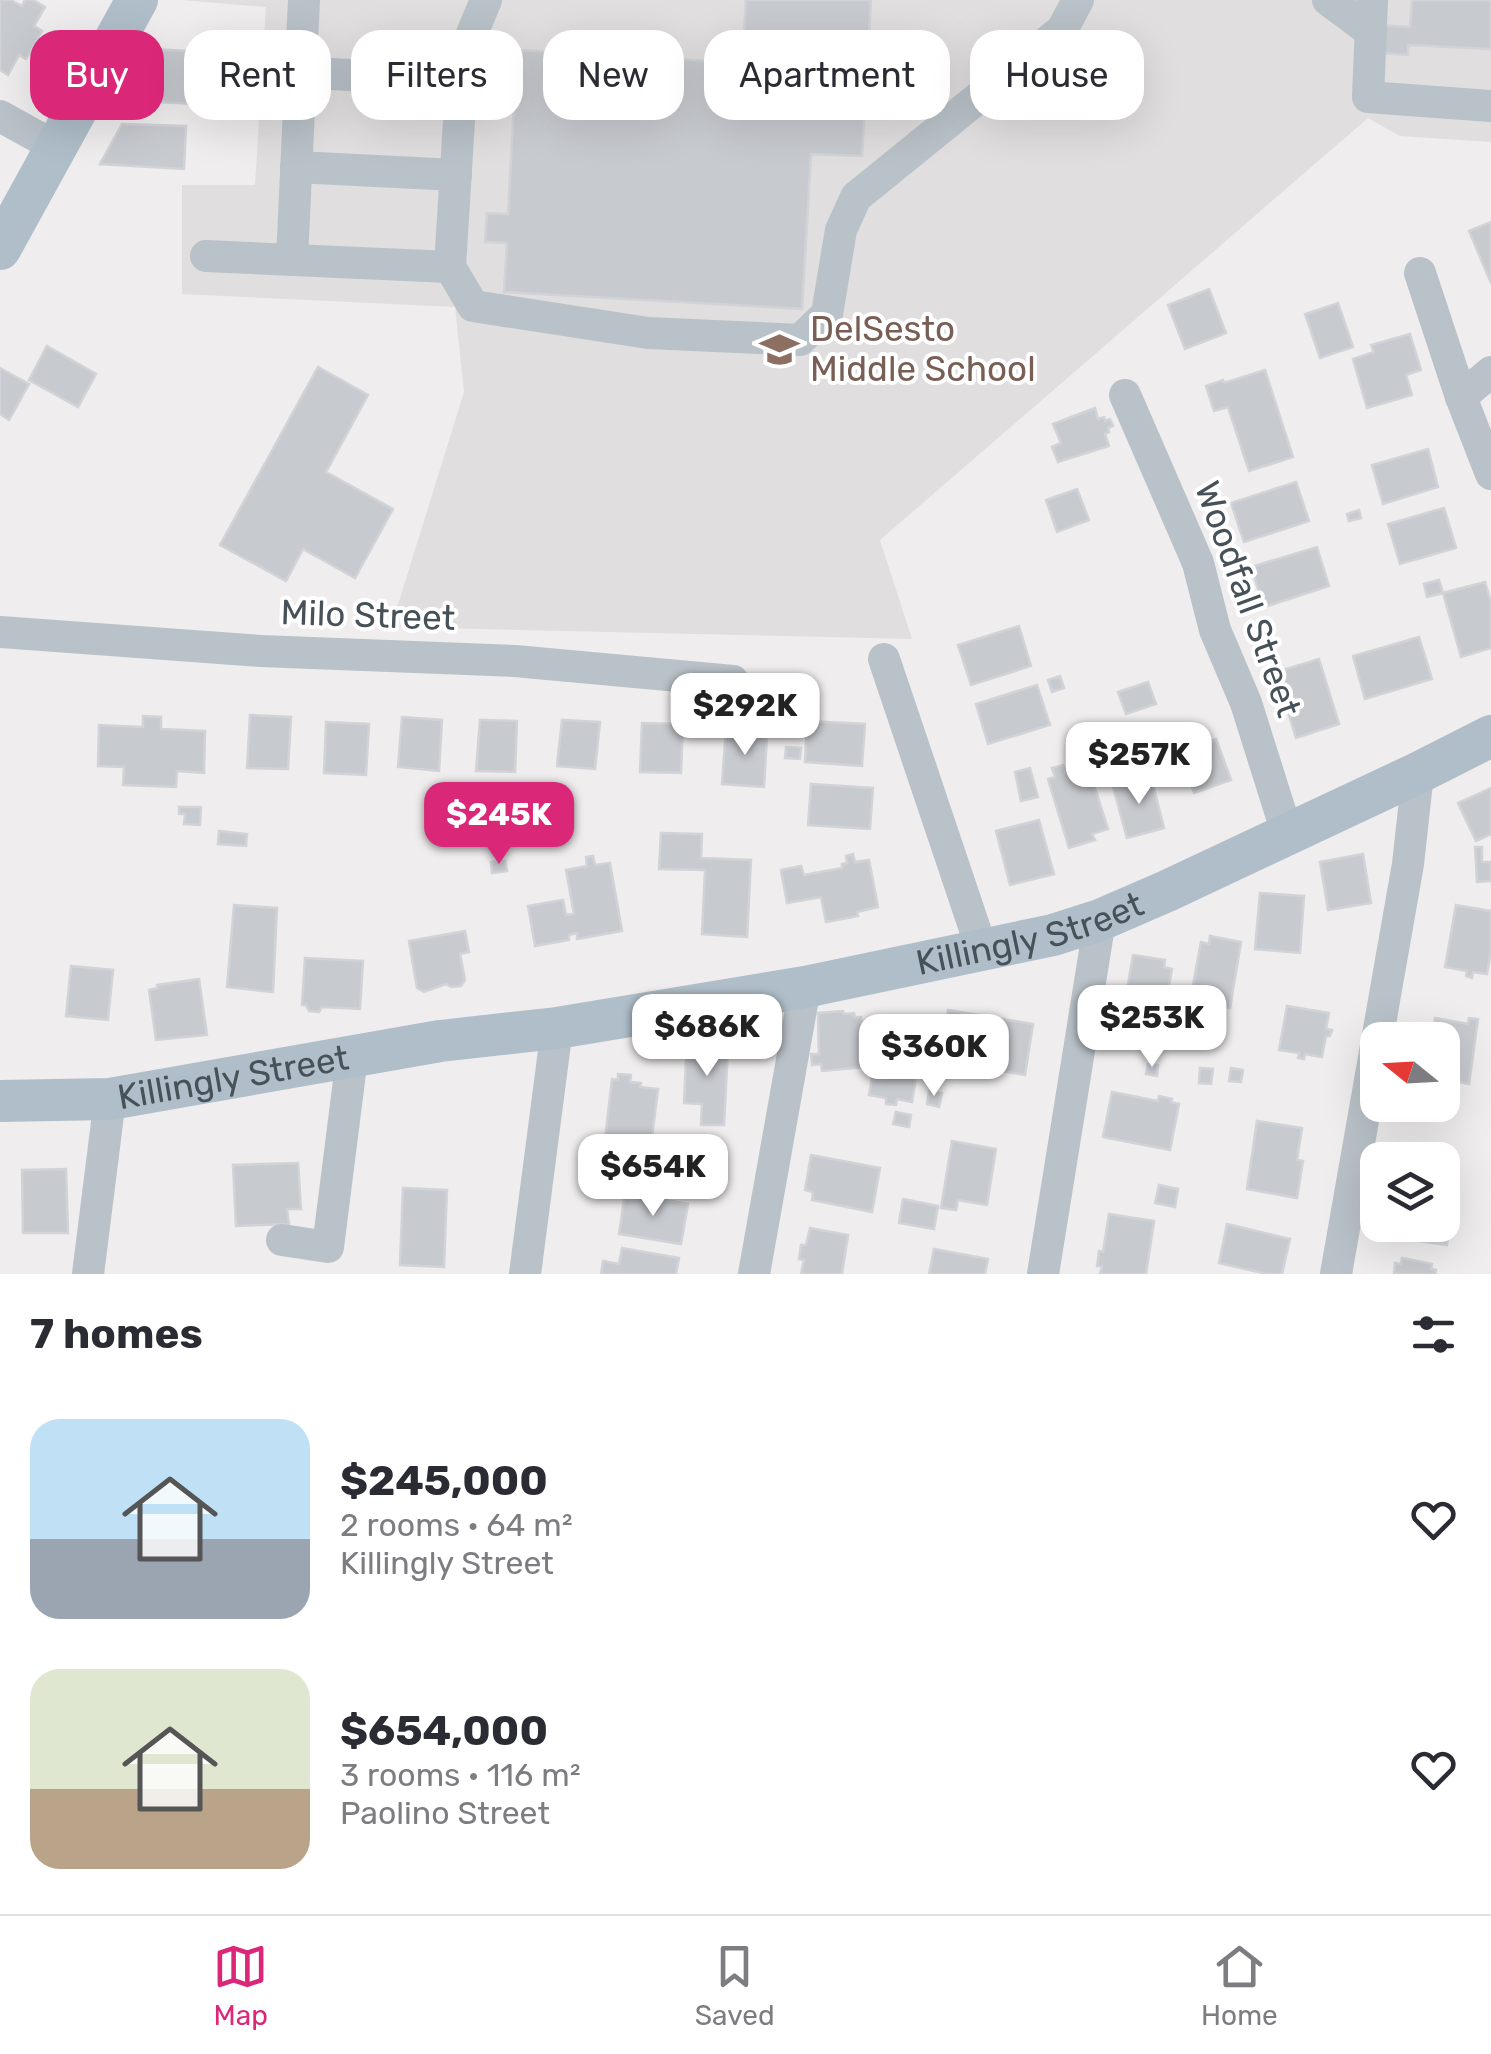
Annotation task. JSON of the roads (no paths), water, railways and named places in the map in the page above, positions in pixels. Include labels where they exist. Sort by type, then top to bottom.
[{"type":"main road","points":[[0,249],[137,0]]},
{"type":"main road","name":"Killingly Street","points":[[0,1101],[110,1099],[440,1042],[557,1028],[805,987],[1053,936],[1100,920],[1491,736]]},
{"type":"street","points":[[302,30],[304,0]]},
{"type":"street","points":[[473,30],[486,0]]},
{"type":"street","points":[[460,120],[450,267],[473,306],[648,333],[800,340],[827,314],[840,230],[856,197],[1062,30],[1078,0]]},
{"type":"street","points":[[1328,0],[1371,16],[1368,97],[1491,106]]},
{"type":"street","points":[[0,116],[56,147]]},
{"type":"street","points":[[292,260],[298,120]]},
{"type":"street","points":[[296,167],[456,175]]},
{"type":"street","points":[[206,256],[450,267]]},
{"type":"street","points":[[1420,273],[1491,474]]},
{"type":"street","points":[[1461,397],[1491,372]]},
{"type":"street","name":"Woodfall Street","points":[[1126,396],[1198,563],[1216,630],[1246,703],[1287,834]]},
{"type":"street","name":"Milo Street","points":[[0,632],[261,651],[515,661],[733,680]]},
{"type":"street","points":[[884,660],[982,950]]},
{"type":"street","points":[[1336,1274],[1408,864],[1418,773]]},
{"type":"street","points":[[1043,1274],[1100,920]]},
{"type":"street","points":[[754,1274],[805,987]]},
{"type":"street","points":[[524,1274],[557,1028]]},
{"type":"street","points":[[282,1240],[328,1247],[352,1057]]},
{"type":"street","points":[[88,1274],[110,1099]]},
{"type":"place","name":"DelSesto Middle School","points":[[780,349]]}]
